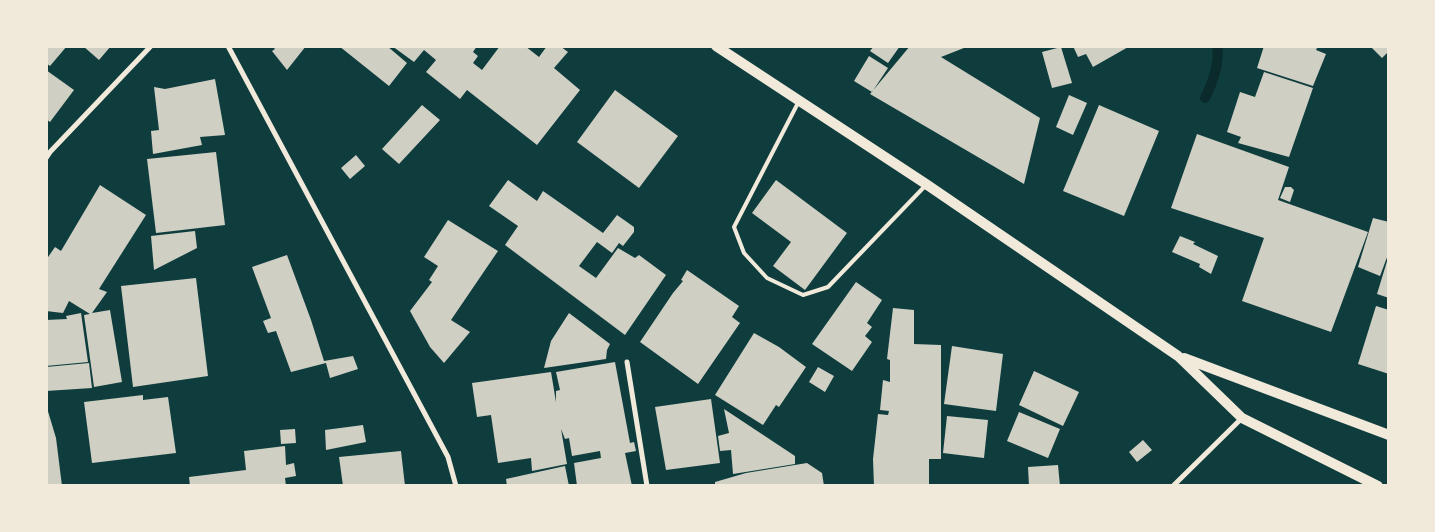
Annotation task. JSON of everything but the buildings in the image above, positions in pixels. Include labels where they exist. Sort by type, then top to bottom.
[{"type":"main road","points":[[716,46],[926,184],[1178,356],[1242,418],[1363,483],[1378,486]]},
{"type":"main road","points":[[1178,356],[1389,435]]},
{"type":"street","points":[[46,158],[48,150],[151,46]]},
{"type":"street","points":[[228,46],[448,456],[456,486]]},
{"type":"street","points":[[627,362],[647,486]]},
{"type":"street","points":[[1173,486],[1242,418]]},
{"type":"lane","points":[[798,101],[734,226],[744,253],[767,278],[803,295],[828,287],[926,184]]},
{"type":"waterway","points":[[1205,98],[1215,73],[1218,59],[1217,46]]}]
